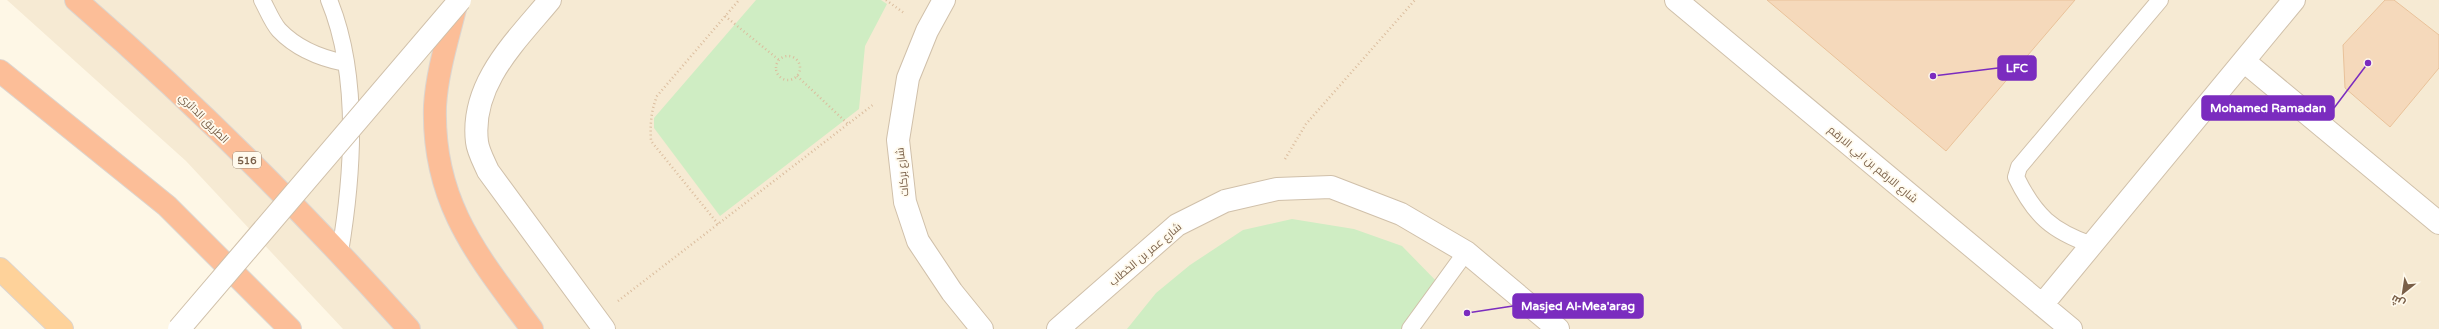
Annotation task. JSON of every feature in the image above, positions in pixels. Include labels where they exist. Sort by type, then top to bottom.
[{"type":"highway","name":"الطريق الدائري","points":[[76,0],[141,56],[340,252],[409,329]]},
{"type":"highway","points":[[458,2],[440,71],[436,105],[436,139],[441,173],[451,205],[466,236],[532,329]]},
{"type":"highway","points":[[0,71],[167,206],[290,329]]},
{"type":"highway","points":[[0,269],[62,329]]},
{"type":"street","points":[[550,0],[501,59],[485,88],[476,114],[477,143],[488,171],[600,324]]},
{"type":"street","name":"شارع بركات","points":[[944,0],[927,31],[908,78],[898,140],[905,202],[918,241],[952,292],[982,329]]},
{"type":"street","name":"شارع الارقم بن ابي الارقم","points":[[1676,0],[2071,329]]},
{"type":"street","points":[[2042,305],[2245,62],[2294,0]]},
{"type":"street","points":[[179,329],[458,2]]},
{"type":"street","points":[[2245,62],[2439,223]]},
{"type":"street","name":"شارع عمر بن الخطاب","points":[[1058,329],[1177,225],[1225,201],[1277,189],[1331,187],[1401,214],[1466,252],[1558,329]]},
{"type":"lane","points":[[262,0],[278,29],[294,43],[320,58],[344,63]]},
{"type":"lane","points":[[328,0],[336,17],[350,110],[351,157],[348,204],[340,252]]},
{"type":"lane","points":[[2092,244],[2067,236],[2045,221],[2028,201],[2016,178],[2019,167],[2160,0]]},
{"type":"lane","points":[[1410,329],[1466,252]]},
{"type":"path","points":[[718,224],[651,141],[650,126],[652,108],[658,96],[739,0]]},
{"type":"path","points":[[1277,189],[1283,163],[1295,140],[1306,124],[1415,0]]},
{"type":"path","points":[[725,16],[779,60]]},
{"type":"path","points":[[789,56],[798,61],[800,66],[797,76],[788,80],[780,77],[776,68],[779,60],[789,56]]},
{"type":"path","points":[[797,76],[848,124]]},
{"type":"path","points":[[600,324],[718,224],[908,78]]},
{"type":"shaded area","points":[[7,0],[2439,0],[2439,329],[343,329],[186,161]]},
{"type":"green space","points":[[756,0],[881,0],[887,4],[865,46],[859,109],[720,216],[654,128],[654,118]]},
{"type":"green space","points":[[1292,219],[1354,229],[1402,246],[1443,288],[1406,329],[1127,329],[1156,293],[1190,265],[1243,230]]},
{"type":"building","points":[[1767,0],[2075,0],[1946,151]]},
{"type":"building","points":[[2385,0],[2394,0],[2439,35],[2439,68],[2390,127],[2345,88],[2343,45]]},
{"type":"place","name":"Mohamed Ramadan","points":[[2368,63]]},
{"type":"place","name":"LFC","points":[[1933,76]]},
{"type":"place","name":"Masjed Al-Mea'arag","points":[[1467,313]]}]
